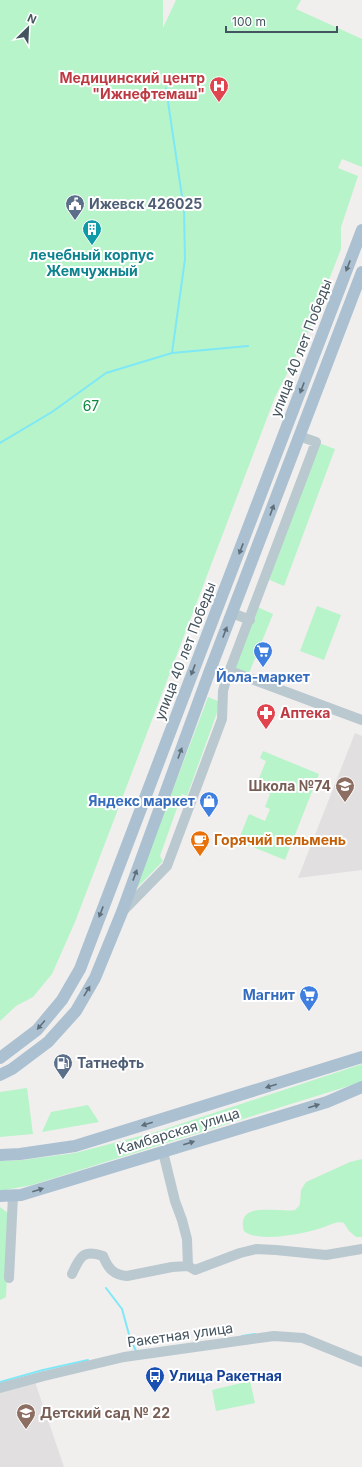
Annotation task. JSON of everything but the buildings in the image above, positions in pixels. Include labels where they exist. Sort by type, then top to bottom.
[{"type":"main road","name":"улица 40 лет Победы","points":[[0,1058],[38,1030],[62,1000],[80,969],[362,230]]},
{"type":"main road","points":[[0,1075],[12,1069],[48,1042],[76,1011],[95,978],[122,912],[232,613],[362,272]]},
{"type":"main road","name":"Камбарская улица","points":[[0,1155],[20,1154],[75,1146],[362,1057]]},
{"type":"main road","name":"Камбарская улица","points":[[0,1196],[21,1195],[327,1102],[362,1087]]},
{"type":"street","points":[[122,912],[167,866],[222,719],[223,691],[316,442],[299,436]]},
{"type":"street","points":[[232,613],[250,620]]},
{"type":"street","points":[[230,671],[362,720]]},
{"type":"street","points":[[163,1152],[175,1201],[187,1239],[188,1266]]},
{"type":"street","points":[[9,1278],[13,1196]]},
{"type":"street","points":[[72,1274],[77,1263],[84,1255],[93,1252],[103,1256],[108,1267],[114,1273],[120,1276],[127,1276],[172,1267],[188,1266],[195,1270],[240,1252],[256,1249],[326,1255],[362,1249]]},
{"type":"street","name":"Ракетная улица","points":[[0,1388],[124,1357],[274,1336],[303,1338],[362,1362]]},
{"type":"shaded area","name":"Школа №74","points":[[355,733],[362,736],[362,870],[298,878]]},
{"type":"shaded area","name":"Детский сад № 22","points":[[35,1382],[64,1467],[0,1467],[0,1393]]},
{"type":"green space","name":"67","points":[[0,0],[163,0],[163,28],[176,0],[301,0],[296,9],[362,39],[362,167],[342,159],[338,168],[358,176],[341,227],[341,249],[309,331],[275,397],[75,922],[52,974],[33,997],[16,1006],[0,1021]]},
{"type":"green space","points":[[316,442],[335,449],[284,586],[265,578]]},
{"type":"green space","points":[[255,606],[273,614],[247,678],[230,671]]},
{"type":"green space","points":[[317,606],[341,615],[324,660],[300,651]]},
{"type":"green space","points":[[208,697],[218,701],[218,710],[187,796],[182,794],[160,856],[163,861],[135,890]]},
{"type":"green space","points":[[263,751],[319,774],[285,860],[238,841],[249,814],[265,821],[270,809],[265,807],[270,794],[255,788],[266,761],[260,758]]},
{"type":"green space","points":[[362,1064],[362,1081],[355,1084],[32,1185],[0,1191],[0,1161],[23,1160],[75,1153],[156,1132]]},
{"type":"green space","points":[[27,1088],[33,1134],[0,1137],[0,1092]]},
{"type":"green space","points":[[88,1105],[99,1122],[42,1132],[51,1112]]},
{"type":"green space","points":[[362,1159],[362,1237],[356,1237],[349,1231],[344,1223],[341,1222],[293,1235],[270,1237],[250,1235],[244,1231],[243,1221],[246,1215],[260,1210],[295,1210],[299,1206],[301,1190],[306,1182],[350,1162]]},
{"type":"green space","points":[[0,1207],[8,1213],[10,1217],[6,1297],[0,1300]]},
{"type":"green space","points":[[250,1381],[255,1403],[216,1411],[212,1390]]},
{"type":"waterway","points":[[166,88],[184,210],[185,259],[172,353]]},
{"type":"waterway","points":[[0,443],[52,412],[106,373],[172,353],[248,346]]},
{"type":"waterway","points":[[106,1288],[122,1309],[130,1338],[136,1351]]},
{"type":"waterway","points":[[242,1336],[255,1334]]},
{"type":"waterway","points":[[0,1382],[43,1370],[88,1360]]},
{"type":"place","name":"Медицинский центр \"Ижнефтемаш\"","points":[[219,103]]},
{"type":"place","name":"Ижевск 426025","points":[[75,221]]},
{"type":"place","name":"лечебный корпус Жемчужный","points":[[92,246]]},
{"type":"place","name":"Йола-маркет","points":[[263,668]]},
{"type":"place","name":"Аптека","points":[[266,730]]},
{"type":"place","name":"Школа №74","points":[[345,803]]},
{"type":"place","name":"Яндекс маркет","points":[[209,818]]},
{"type":"place","name":"Горячий пельмень","points":[[200,857]]},
{"type":"place","name":"Магнит","points":[[309,1012]]},
{"type":"place","name":"Татнефть","points":[[63,1080]]},
{"type":"place","name":"Улица Ракетная","points":[[155,1393]]},
{"type":"place","name":"Детский сад № 22","points":[[26,1430]]}]
